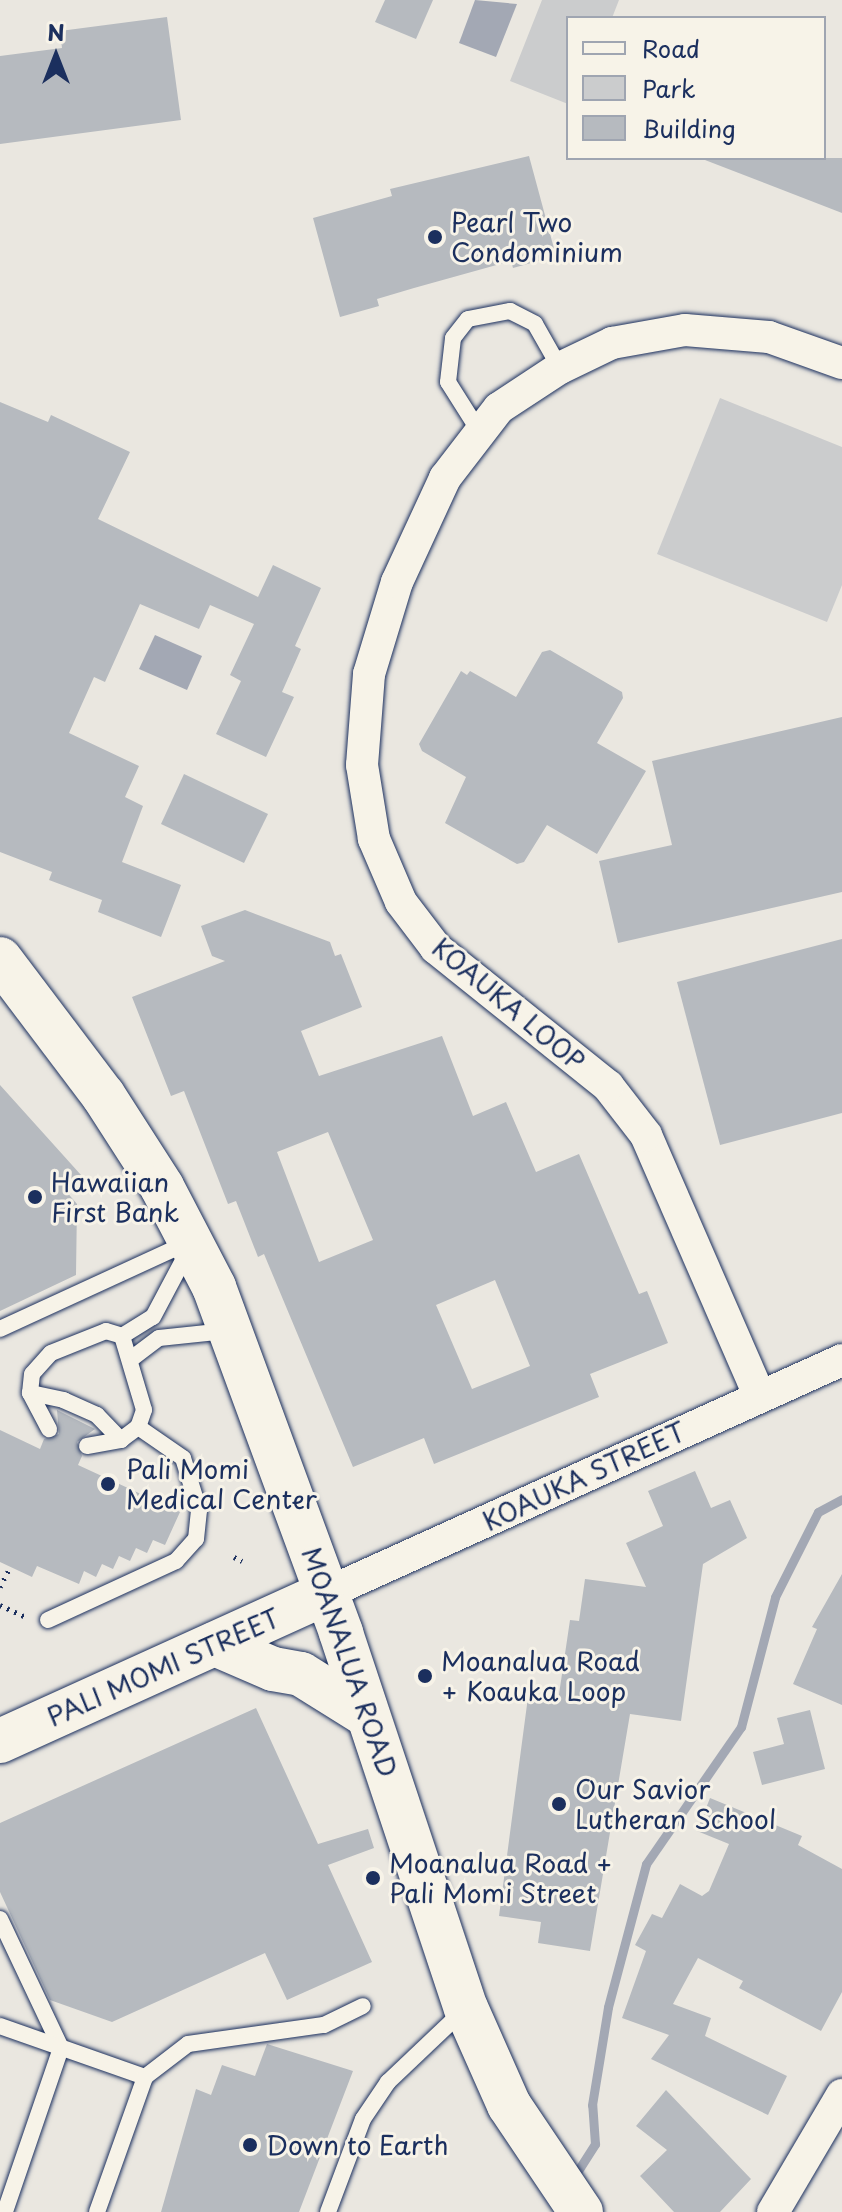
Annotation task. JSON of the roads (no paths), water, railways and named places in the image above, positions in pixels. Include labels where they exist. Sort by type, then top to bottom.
[{"type":"main road","name":"MOANALUA ROAD","points":[[1,968],[103,1095],[192,1241],[234,1330],[327,1593],[466,2008],[509,2105],[537,2151],[581,2212]]},
{"type":"main road","name":"PALI MOMI STREET","points":[[0,1741],[327,1593]]},
{"type":"main road","points":[[215,1644],[273,1669],[301,1674],[368,1716]]},
{"type":"street","name":"KOAUKA LOOP","points":[[759,1395],[646,1135],[608,1086],[436,948],[401,902],[374,839],[362,765],[369,674],[397,582],[445,478],[499,408],[560,368],[612,343],[685,330],[769,337],[842,363]]},
{"type":"street","name":"KOAUKA STREET","points":[[327,1593],[842,1360]]},
{"type":"street","points":[[773,2212],[842,2095]]},
{"type":"lane","points":[[479,431],[448,382],[453,338],[468,319],[510,311],[522,317],[535,324],[560,368]]},
{"type":"lane","points":[[0,1329],[192,1241]]},
{"type":"lane","points":[[122,1336],[158,1311],[192,1241]]},
{"type":"lane","points":[[131,1359],[159,1338],[234,1330]]},
{"type":"lane","points":[[49,1429],[30,1393],[32,1374],[51,1353],[106,1331],[122,1336]]},
{"type":"lane","points":[[87,1446],[121,1440],[138,1427],[144,1410],[122,1336]]},
{"type":"lane","points":[[30,1393],[64,1400],[97,1415],[121,1440]]},
{"type":"lane","points":[[48,1620],[176,1561],[196,1539],[199,1510],[183,1458],[138,1427]]},
{"type":"lane","points":[[0,1919],[61,2048],[4,2211]]},
{"type":"lane","points":[[97,2212],[145,2077],[188,2044],[324,2025],[363,2006]]},
{"type":"lane","points":[[328,2212],[363,2119],[388,2082],[466,2008]]},
{"type":"lane","points":[[0,2026],[145,2077]]},
{"type":"waterway","points":[[572,2180],[595,2144],[592,2105],[608,2007],[646,1864],[741,1727],[775,1597],[818,1512],[842,1499]]},
{"type":"place","name":"Pearl Two Condominium","points":[[435,237]]},
{"type":"place","name":"Hawaiian First Bank","points":[[35,1197]]},
{"type":"place","name":"Pali Momi Medical Center","points":[[108,1484]]},
{"type":"place","name":"Moanalua Road + Koauka Loop","points":[[425,1676]]},
{"type":"place","name":"Our Savior Lutheran School","points":[[559,1804]]},
{"type":"place","name":"Moanalua Road + Pali Momi Street","points":[[373,1878]]},
{"type":"place","name":"Down to Earth","points":[[250,2145]]}]
